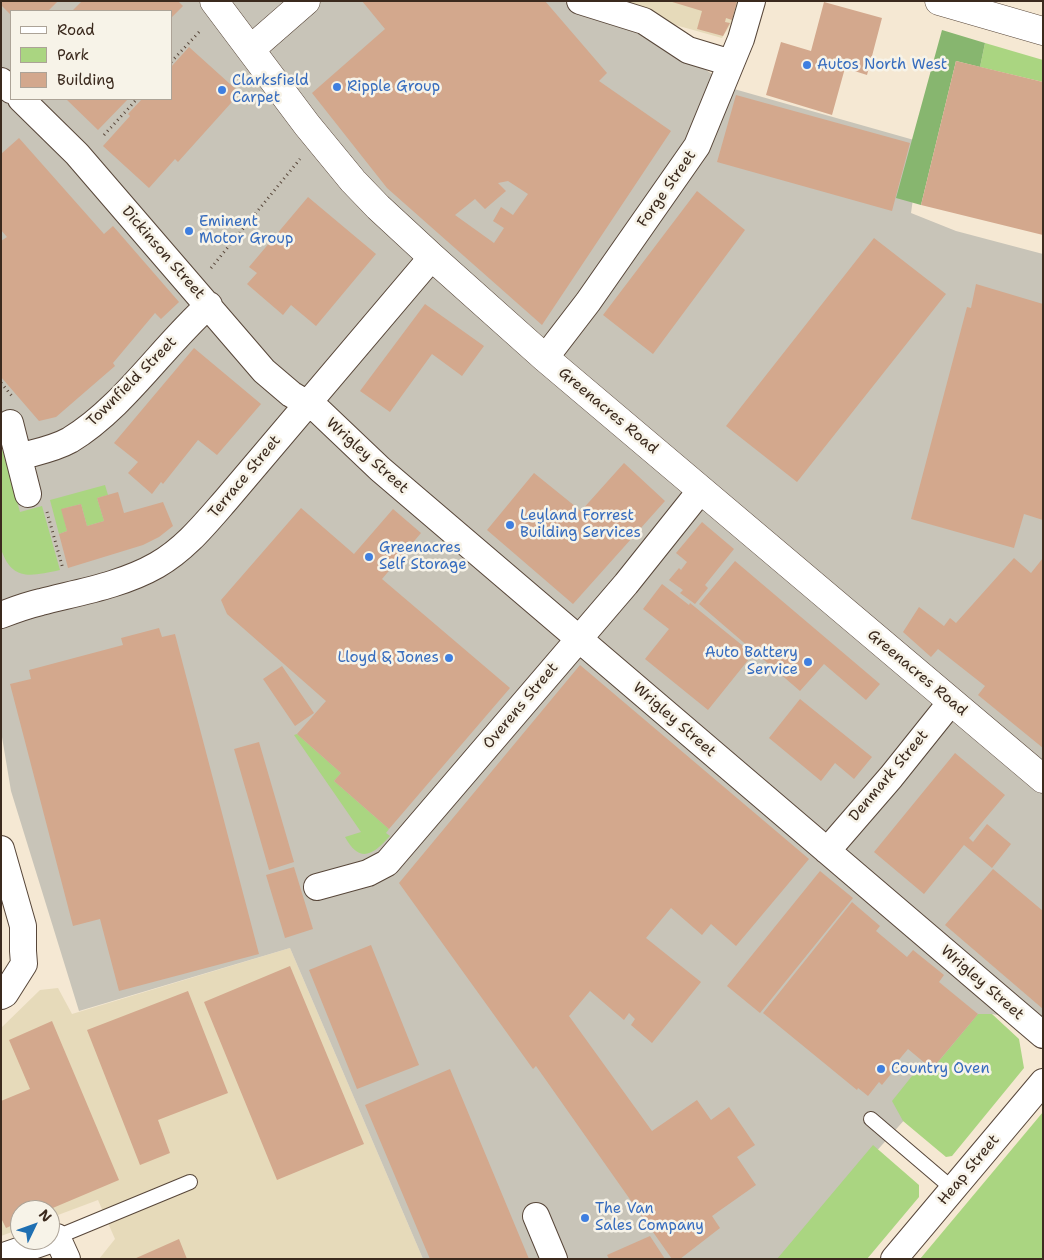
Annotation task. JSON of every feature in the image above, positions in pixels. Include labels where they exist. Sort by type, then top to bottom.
[{"type":"street","name":"Greenacres Road","points":[[214,1],[307,125],[353,181],[432,258],[545,358],[1043,779]]},
{"type":"street","points":[[251,49],[306,1]]},
{"type":"street","points":[[580,1],[644,21],[688,50],[731,62]]},
{"type":"street","name":"Forge Street","points":[[545,358],[588,302],[696,146],[741,39],[752,1]]},
{"type":"street","points":[[939,1],[1043,31]]},
{"type":"street","name":"Dickinson Street","points":[[23,100],[77,154],[264,371],[306,404]]},
{"type":"street","name":"Terrace Street","points":[[1,615],[39,602],[124,579],[156,566],[177,551],[196,534],[226,500],[432,258]]},
{"type":"street","name":"Townfield Street","points":[[19,457],[68,441],[91,425],[132,387],[209,305]]},
{"type":"street","name":"Wrigley Street","points":[[306,404],[319,412],[380,469],[1043,1035]]},
{"type":"street","points":[[10,423],[19,457],[37,500]]},
{"type":"street","name":"Overens Street","points":[[317,887],[368,872],[387,863],[626,584],[701,490]]},
{"type":"street","name":"Denmark Street","points":[[827,851],[891,777],[951,702]]},
{"type":"street","points":[[1,849],[23,926],[24,964],[5,994],[1,996]]},
{"type":"street","name":"Heap Street","points":[[894,1259],[1043,1082]]},
{"type":"street","points":[[536,1216],[554,1259]]},
{"type":"street","points":[[1,1257],[31,1250]]},
{"type":"lane","points":[[871,1119],[953,1189]]},
{"type":"lane","points":[[60,1242],[190,1182]]},
{"type":"path","points":[[172,61],[203,28]]},
{"type":"path","points":[[104,135],[136,100]]},
{"type":"path","points":[[207,273],[305,152]]},
{"type":"path","points":[[37,500],[63,572]]},
{"type":"shaded area","points":[[1,1],[561,1],[637,23],[734,89],[921,142],[911,213],[956,231],[1043,254],[1043,1023],[992,1014],[924,1098],[780,1259],[423,1259],[290,948],[79,1011],[11,791],[1,731]]},
{"type":"shaded area","points":[[589,1],[738,1],[732,22],[722,38]]},
{"type":"shaded area","points":[[290,948],[423,1259],[99,1259],[115,1239],[98,1200],[60,1214],[60,1200],[10,1200],[10,1233],[1,1236],[1,1028],[40,990],[58,988],[72,1014]]},
{"type":"green space","points":[[942,30],[985,43],[980,67],[956,61],[921,205],[896,198]]},
{"type":"green space","points":[[985,43],[1043,60],[1043,82],[980,67]]},
{"type":"green space","points":[[1,445],[20,512],[42,506],[60,570],[31,575],[24,574],[17,572],[6,560],[1,549]]},
{"type":"green space","points":[[105,485],[108,495],[97,498],[104,521],[87,526],[81,504],[62,509],[67,531],[59,534],[50,500]]},
{"type":"green space","points":[[297,734],[341,773],[334,781],[389,829],[386,833],[390,836],[378,848],[367,854],[361,854],[356,851],[345,837],[361,832],[294,735]]},
{"type":"green space","points":[[978,1014],[992,1014],[1019,1039],[1024,1068],[952,1156],[946,1157],[903,1121],[892,1101],[920,1066],[929,1073]]},
{"type":"green space","points":[[1043,1112],[1043,1259],[920,1259]]},
{"type":"green space","points":[[873,1145],[919,1185],[919,1197],[867,1259],[777,1259]]},
{"type":"building","points":[[1,1],[58,1],[49,10],[10,10],[10,14],[1,5]]},
{"type":"building","points":[[82,1],[178,1],[183,6],[172,17],[172,10],[73,10]]},
{"type":"building","points":[[362,1],[545,1],[607,73],[599,81],[671,131],[542,325],[387,188],[312,93],[385,29]],"holes":[[[508,181],[528,194],[513,215],[501,207],[493,221],[504,228],[494,243],[455,215],[475,199],[485,209],[506,191],[498,183]]]},
{"type":"building","points":[[669,1],[737,1],[732,20],[726,18],[725,22],[730,23],[723,36],[697,29],[702,11]]},
{"type":"building","points":[[824,2],[882,18],[867,75],[845,68],[832,115],[766,95],[781,42],[811,51]]},
{"type":"building","points":[[189,47],[240,93],[178,162],[175,159],[149,188],[103,146],[130,116],[128,114],[141,100],[172,100],[172,66]]},
{"type":"building","points":[[956,61],[1043,82],[1043,235],[921,205]]},
{"type":"building","points":[[736,95],[910,143],[892,211],[717,162]]},
{"type":"building","points":[[67,100],[127,100],[98,130]]},
{"type":"building","points":[[19,138],[104,234],[113,226],[179,302],[161,319],[155,313],[113,363],[115,366],[56,417],[39,421],[1,377],[1,241],[7,237],[1,230],[1,154]]},
{"type":"building","points":[[697,191],[745,230],[653,354],[603,315]]},
{"type":"building","points":[[308,197],[376,254],[316,326],[291,305],[283,315],[247,284],[257,273],[249,267]]},
{"type":"building","points":[[874,238],[946,294],[797,482],[726,426]]},
{"type":"building","points":[[976,284],[1043,304],[1043,520],[1024,514],[1014,548],[911,519],[967,307],[971,308]]},
{"type":"building","points":[[425,304],[484,346],[462,376],[432,354],[390,412],[360,391]]},
{"type":"building","points":[[194,348],[261,404],[217,455],[198,440],[163,484],[161,482],[152,494],[128,473],[138,462],[114,443]]},
{"type":"building","points":[[624,463],[665,501],[573,604],[487,530],[534,473],[581,511]]},
{"type":"building","points":[[118,492],[124,513],[163,502],[173,526],[159,537],[143,545],[68,568],[59,534],[67,531],[61,509],[81,504],[87,526],[104,521],[97,498]]},
{"type":"building","points":[[301,508],[354,554],[393,509],[421,533],[382,579],[510,688],[389,829],[334,781],[341,773],[297,734],[326,701],[227,614],[221,600]]},
{"type":"building","points":[[702,522],[734,549],[705,585],[708,588],[695,604],[680,593],[683,590],[669,580],[687,562],[676,553]]},
{"type":"building","points":[[1014,558],[1031,573],[1043,558],[1043,748],[978,695],[985,686],[938,649],[931,657],[903,632],[919,607],[944,626],[950,618],[956,623]]},
{"type":"building","points":[[735,561],[880,684],[866,700],[824,664],[800,691],[699,604]]},
{"type":"building","points":[[662,584],[689,605],[690,603],[753,654],[708,710],[645,659],[669,629],[643,609]]},
{"type":"building","points":[[159,628],[162,637],[175,634],[259,954],[119,991],[100,919],[73,926],[10,684],[31,679],[29,670],[123,645],[121,638]]},
{"type":"building","points":[[580,665],[809,859],[736,946],[711,924],[702,935],[671,908],[646,938],[701,982],[652,1043],[631,1025],[635,1019],[629,1013],[624,1020],[590,991],[569,1016],[652,1131],[697,1100],[711,1120],[729,1107],[755,1145],[737,1157],[756,1185],[712,1216],[720,1228],[680,1259],[672,1259],[536,1066],[533,1069],[399,883]]},
{"type":"building","points":[[282,666],[314,713],[295,726],[263,679]]},
{"type":"building","points":[[800,699],[872,757],[854,779],[835,763],[821,781],[769,738]]},
{"type":"building","points":[[259,742],[294,862],[269,870],[234,749]]},
{"type":"building","points":[[955,753],[1005,795],[969,838],[973,842],[987,824],[1011,844],[992,868],[964,845],[924,894],[874,852]]},
{"type":"building","points":[[294,867],[313,929],[285,938],[266,875]]},
{"type":"building","points":[[993,869],[1043,911],[1043,1009],[945,925]]},
{"type":"building","points":[[820,871],[853,898],[760,1013],[727,986]]},
{"type":"building","points":[[852,902],[880,926],[876,931],[907,957],[913,950],[944,975],[939,982],[978,1014],[932,1069],[908,1049],[882,1085],[879,1082],[868,1096],[858,1088],[857,1090],[763,1013]]},
{"type":"building","points":[[371,945],[419,1065],[357,1089],[309,970]]},
{"type":"building","points":[[290,966],[364,1144],[277,1180],[204,1002]]},
{"type":"building","points":[[188,991],[228,1093],[158,1120],[170,1153],[140,1165],[87,1030]]},
{"type":"building","points":[[52,1021],[119,1180],[60,1205],[60,1200],[10,1200],[10,1226],[6,1228],[1,1218],[1,1101],[30,1089],[9,1040]]},
{"type":"building","points":[[450,1069],[529,1259],[430,1259],[365,1105]]},
{"type":"building","points":[[650,1236],[665,1259],[609,1259],[607,1255]]},
{"type":"building","points":[[179,1239],[187,1259],[134,1259]]},
{"type":"place","name":"Autos North West","points":[[807,65]]},
{"type":"place","name":"Ripple Group","points":[[337,87]]},
{"type":"place","name":"Clarksfield Carpet","points":[[222,90]]},
{"type":"place","name":"Eminent Motor Group","points":[[189,231]]},
{"type":"place","name":"Leyland Forrest Building Services","points":[[510,525]]},
{"type":"place","name":"Greenacres Self Storage","points":[[369,557]]},
{"type":"place","name":"Lloyd & Jones","points":[[449,658]]},
{"type":"place","name":"Auto Battery Service","points":[[808,662]]},
{"type":"place","name":"Country Oven","points":[[881,1069]]},
{"type":"place","name":"The Van Sales Company","points":[[585,1218]]}]
